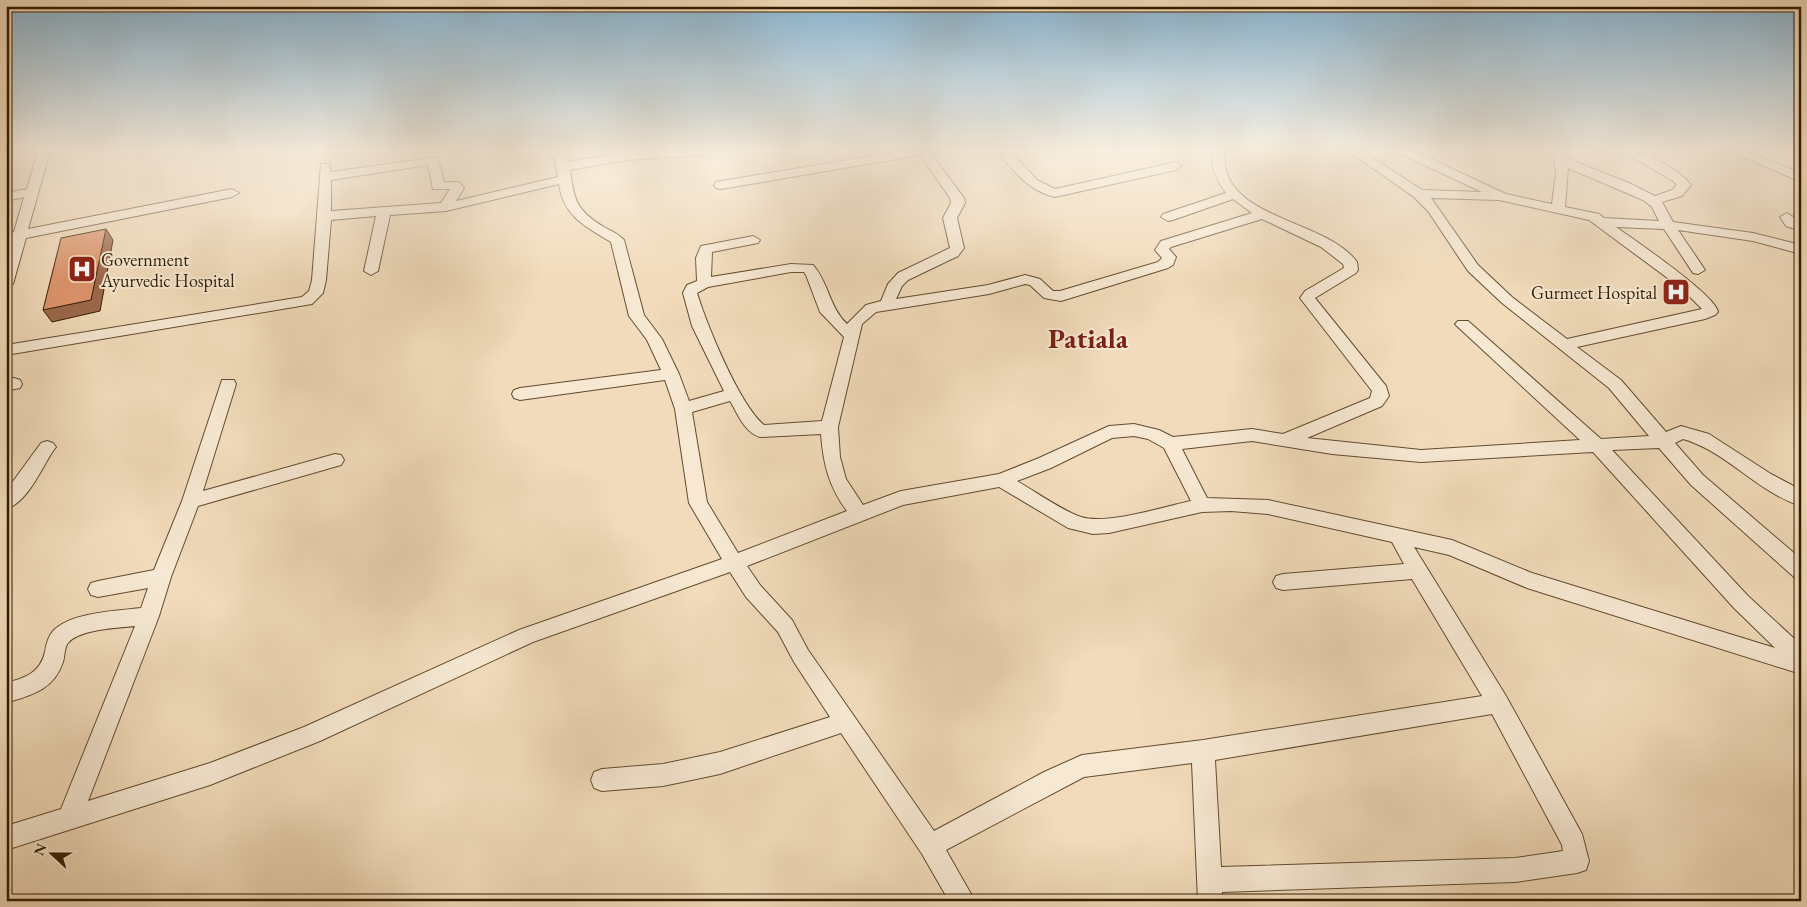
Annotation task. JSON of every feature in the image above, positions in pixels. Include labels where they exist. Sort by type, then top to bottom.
[{"type":"street","points":[[6,197],[25,193]]},
{"type":"street","points":[[6,284],[32,193]]},
{"type":"street","points":[[6,238],[230,193]]},
{"type":"street","points":[[6,350],[307,301],[316,293],[319,280],[325,193]]},
{"type":"street","points":[[446,206],[454,193]]},
{"type":"street","points":[[324,216],[446,206],[491,193]]},
{"type":"street","points":[[569,193],[572,208],[617,240],[636,316],[654,339],[671,374],[683,409],[698,503],[753,591],[785,626],[801,656],[930,846],[963,901]]},
{"type":"street","points":[[887,305],[889,292],[903,275],[952,253],[956,248],[950,218],[958,203],[954,193]]},
{"type":"street","points":[[1494,193],[1502,197]]},
{"type":"street","points":[[1558,209],[1560,193]]},
{"type":"street","points":[[1637,193],[1653,201],[1660,207],[1667,224],[1698,270]]},
{"type":"street","points":[[1653,201],[1676,193]]},
{"type":"street","points":[[1168,217],[1235,194],[1263,214],[1332,247],[1350,262],[1351,270],[1310,294],[1307,298],[1380,390],[1381,396],[1376,402],[1285,440]]},
{"type":"street","points":[[1419,194],[1502,197],[1587,215],[1603,222],[1697,294],[1710,307],[1710,312],[1565,344]]},
{"type":"street","points":[[1419,194],[1433,208],[1473,268],[1507,300],[1615,384],[1697,480],[1801,571]]},
{"type":"street","points":[[371,271],[384,212]]},
{"type":"street","points":[[859,513],[844,494],[837,479],[829,428],[851,334],[862,314],[871,308],[988,289],[1025,279],[1035,282],[1049,295],[1061,296],[1162,265],[1168,262],[1169,257],[1162,250],[1166,244],[1263,214]]},
{"type":"street","points":[[1787,216],[1791,223],[1801,227]]},
{"type":"street","points":[[1603,222],[1667,224],[1768,241],[1801,250]]},
{"type":"street","points":[[704,283],[703,258],[706,250],[753,240]]},
{"type":"street","points":[[829,428],[760,431],[752,424],[734,394],[700,326],[693,302],[692,288],[704,283],[791,268],[808,268],[814,274],[828,311],[837,324],[851,334]]},
{"type":"street","points":[[1463,324],[1596,444],[1660,516],[1741,602],[1801,659]]},
{"type":"street","points":[[520,394],[671,374]]},
{"type":"street","points":[[70,816],[149,616],[161,577],[191,501],[228,384]]},
{"type":"street","points":[[683,409],[734,394]]},
{"type":"street","points":[[6,838],[70,816],[210,774],[312,734],[526,636],[734,563],[901,498],[1001,480],[1045,463],[1109,432],[1134,430],[1153,434],[1171,444],[1202,504]]},
{"type":"street","points":[[1171,444],[1252,435],[1332,448],[1421,456],[1664,441],[1681,432],[1703,438],[1765,479],[1801,499]]},
{"type":"street","points":[[6,502],[17,492],[47,447]]},
{"type":"street","points":[[191,501],[334,460]]},
{"type":"street","points":[[1001,480],[1075,523],[1093,527],[1109,526],[1202,504],[1231,504],[1268,507],[1452,548],[1527,580],[1801,665]]},
{"type":"street","points":[[1203,751],[1209,890],[1515,870],[1577,861],[1574,842],[1498,702],[1417,571],[1399,537]]},
{"type":"street","points":[[1283,582],[1417,571]]},
{"type":"street","points":[[98,589],[161,577]]},
{"type":"street","points":[[6,693],[37,683],[48,674],[52,667],[57,642],[73,629],[149,616]]},
{"type":"street","points":[[930,846],[1052,780],[1082,766],[1203,751],[1498,702]]},
{"type":"street","points":[[602,780],[663,776],[720,763],[844,722]]},
{"type":"building","points":[[106,229],[91,300],[43,310],[61,238]]},
{"type":"place","name":"Government Ayurvedic Hospital","points":[[82,269]]},
{"type":"place","name":"Gurmeet Hospital","points":[[1676,292]]},
{"type":"district","name":"Patiala","points":[[1088,338]]}]
